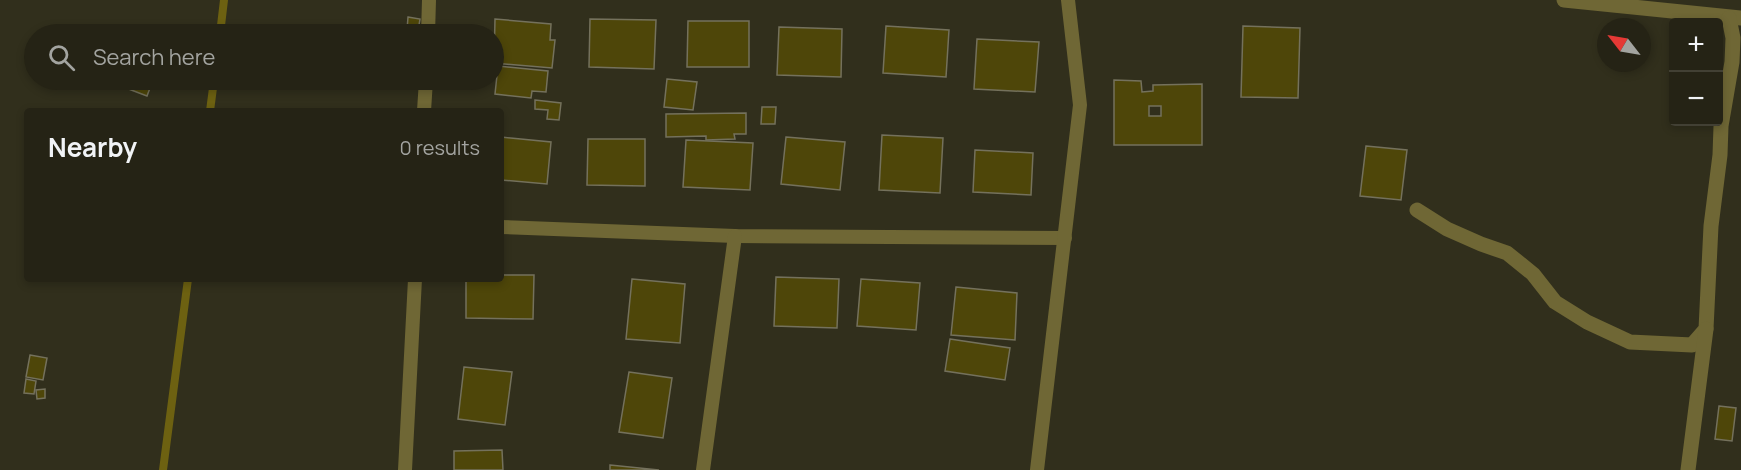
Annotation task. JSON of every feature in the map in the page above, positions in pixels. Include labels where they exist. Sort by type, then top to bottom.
[{"type":"street","points":[[1564,0],[1735,18],[1732,62],[1721,126],[1711,226],[1706,329],[1688,470]]},
{"type":"street","points":[[1417,210],[1447,229],[1508,253],[1533,274],[1555,302],[1587,322],[1630,342],[1692,345],[1706,329]]},
{"type":"lane","points":[[428,24],[429,0]]},
{"type":"lane","points":[[1037,470],[1080,105],[1068,0]]},
{"type":"lane","points":[[424,108],[425,90]]},
{"type":"lane","points":[[504,227],[735,236],[1065,238]]},
{"type":"lane","points":[[703,470],[735,236]]},
{"type":"lane","points":[[405,470],[415,282]]},
{"type":"building","points":[[408,17],[420,19],[419,24],[407,24]]},
{"type":"building","points":[[495,19],[551,24],[550,40],[555,40],[552,68],[504,64],[504,24],[495,24]]},
{"type":"building","points":[[590,19],[656,20],[654,69],[589,67]]},
{"type":"building","points":[[688,21],[749,21],[749,67],[687,67]]},
{"type":"building","points":[[886,26],[949,30],[946,77],[883,73]]},
{"type":"building","points":[[1243,26],[1300,28],[1298,98],[1241,97]]},
{"type":"building","points":[[779,27],[842,29],[841,77],[777,75]]},
{"type":"building","points":[[977,39],[1039,42],[1035,92],[974,89]]},
{"type":"building","points":[[504,67],[548,71],[546,92],[532,91],[531,98],[495,94],[495,90],[504,90]]},
{"type":"building","points":[[667,79],[697,82],[693,110],[664,107]]},
{"type":"building","points":[[1114,80],[1141,81],[1142,92],[1153,91],[1153,85],[1202,84],[1202,145],[1114,145]],"holes":[[[1149,106],[1161,106],[1161,116],[1149,116]]]},
{"type":"building","points":[[131,90],[149,90],[147,96]]},
{"type":"building","points":[[535,100],[561,103],[559,120],[547,119],[548,110],[535,109]]},
{"type":"building","points":[[762,107],[776,107],[775,124],[761,124]]},
{"type":"building","points":[[746,113],[746,134],[734,134],[735,139],[706,140],[706,136],[666,137],[666,114]]},
{"type":"building","points":[[882,135],[943,138],[940,193],[879,190]]},
{"type":"building","points":[[504,137],[551,142],[547,184],[504,180]]},
{"type":"building","points":[[786,137],[845,142],[840,190],[781,184]]},
{"type":"building","points":[[588,139],[645,139],[645,186],[587,185]]},
{"type":"building","points":[[686,140],[753,143],[750,190],[683,187]]},
{"type":"building","points":[[1366,146],[1407,150],[1401,200],[1360,196]]},
{"type":"building","points":[[975,150],[1033,153],[1031,195],[973,192]]},
{"type":"building","points":[[504,275],[534,275],[533,319],[466,318],[466,282],[504,282]]},
{"type":"building","points":[[776,277],[839,279],[837,328],[774,326]]},
{"type":"building","points":[[632,279],[685,284],[680,343],[626,339]]},
{"type":"building","points":[[861,279],[920,283],[916,330],[857,326]]},
{"type":"building","points":[[956,287],[1017,293],[1015,340],[951,335]]},
{"type":"building","points":[[950,339],[1010,348],[1005,380],[945,371]]},
{"type":"building","points":[[30,355],[47,358],[43,380],[26,377]]},
{"type":"building","points":[[464,367],[512,372],[505,425],[458,419]]},
{"type":"building","points":[[629,372],[672,378],[663,438],[619,432]]},
{"type":"building","points":[[26,379],[36,381],[34,394],[24,393]]},
{"type":"building","points":[[45,389],[45,398],[37,399],[36,390]]},
{"type":"building","points":[[1719,406],[1736,408],[1732,441],[1715,439]]},
{"type":"building","points":[[502,450],[503,470],[454,470],[454,451]]},
{"type":"building","points":[[610,465],[659,470],[610,470]]},
{"type":"waterway","points":[[221,24],[224,0]]},
{"type":"waterway","points":[[210,108],[213,90]]},
{"type":"waterway","points":[[163,470],[188,282]]}]
